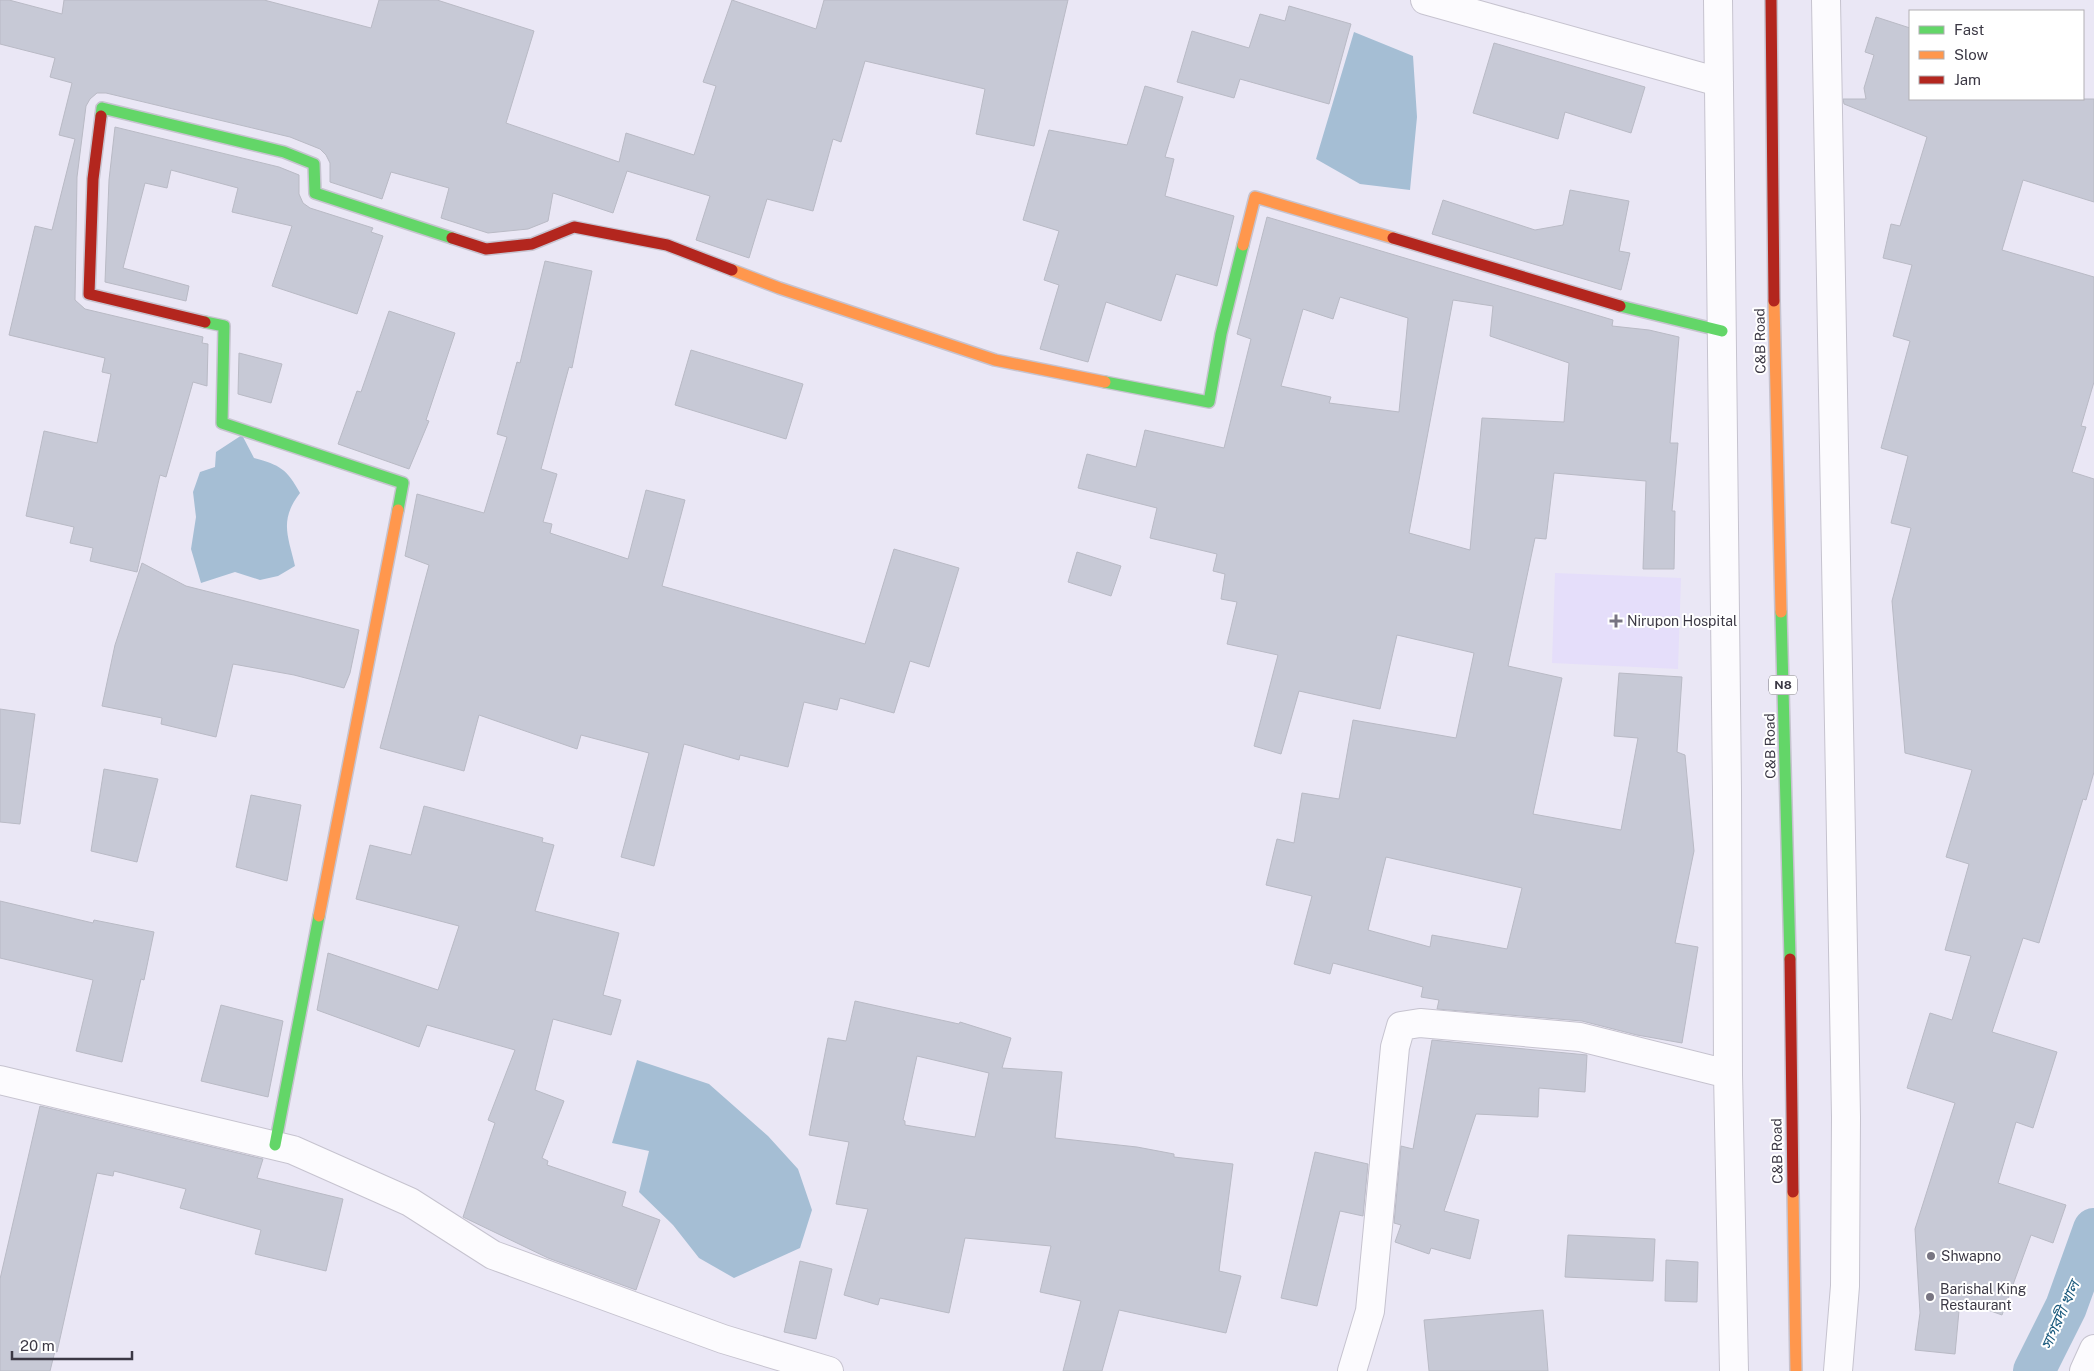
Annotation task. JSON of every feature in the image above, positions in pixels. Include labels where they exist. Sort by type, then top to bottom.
[{"type":"main road","name":"C&B Road","points":[[1771,0],[1774,330],[1790,947],[1796,1371]]},
{"type":"main road","points":[[275,1145],[403,483],[222,423],[224,326],[89,294],[93,179],[102,108],[284,152],[314,164],[316,193],[486,248],[532,244],[574,227],[667,245],[779,288],[996,360],[1209,402],[1221,334],[1255,197],[1633,310],[1722,331]]},
{"type":"street","points":[[1425,0],[1719,82]]},
{"type":"street","points":[[1718,0],[1728,790],[1728,1074],[1734,1371]]},
{"type":"street","points":[[1826,0],[1846,1117],[1845,1286],[1838,1371]]},
{"type":"street","points":[[1352,1371],[1370,1311],[1395,1047],[1401,1026],[1420,1023],[1580,1037],[1728,1074]]},
{"type":"street","points":[[0,1080],[293,1150],[410,1202],[493,1255],[723,1338],[829,1371]]},
{"type":"street","points":[[2084,1371],[2094,1349]]},
{"type":"shaded area","name":"Nirupon Hospital","points":[[1555,573],[1681,578],[1678,669],[1552,663]]},
{"type":"water","points":[[1354,32],[1413,56],[1417,117],[1410,190],[1360,184],[1316,159]]},
{"type":"water","points":[[242,435],[254,458],[282,469],[291,478],[300,493],[293,503],[287,520],[288,537],[295,566],[278,576],[260,580],[235,572],[201,583],[191,549],[196,517],[193,492],[200,472],[215,467],[216,452]]},
{"type":"water","points":[[637,1060],[709,1084],[768,1136],[798,1169],[812,1210],[800,1248],[734,1278],[699,1258],[673,1225],[639,1192],[649,1151],[612,1143]]},
{"type":"building","points":[[0,0],[9,0],[62,14],[64,0],[264,0],[371,28],[379,0],[437,0],[534,31],[506,123],[619,162],[626,133],[694,155],[716,86],[703,82],[732,0],[816,29],[824,0],[1068,0],[1034,146],[976,134],[985,89],[865,61],[841,142],[833,139],[813,211],[767,199],[749,258],[696,240],[710,196],[627,171],[613,213],[553,193],[548,221],[528,229],[488,233],[441,218],[449,188],[391,172],[382,199],[330,182],[330,163],[326,155],[320,149],[290,137],[106,93],[97,93],[86,106],[77,177],[75,300],[85,309],[203,337],[202,343],[208,344],[207,386],[193,382],[166,477],[160,475],[137,572],[90,561],[93,548],[70,543],[74,527],[26,516],[44,431],[97,443],[111,374],[102,372],[105,358],[9,335],[35,226],[52,230],[75,139],[59,135],[72,83],[50,77],[55,58],[0,44]]},
{"type":"building","points":[[1289,6],[1351,24],[1329,104],[1240,79],[1234,98],[1177,82],[1192,31],[1249,48],[1260,14],[1285,21]]},
{"type":"building","points":[[1876,17],[1909,28],[1909,100],[2094,99],[2094,202],[2023,180],[2002,250],[2094,277],[2094,382],[2081,426],[2086,427],[2072,472],[2094,479],[2094,772],[2086,800],[2083,799],[2039,943],[2023,938],[1992,1032],[2057,1052],[2033,1128],[2016,1122],[1998,1183],[2066,1205],[2053,1243],[2031,1235],[2002,1315],[1960,1300],[1955,1354],[1915,1350],[1920,1313],[1915,1229],[1955,1103],[1907,1088],[1930,1013],[1952,1020],[1971,956],[1945,950],[1969,864],[1946,857],[1972,770],[1905,753],[1892,601],[1911,528],[1891,523],[1908,456],[1881,448],[1910,341],[1893,336],[1912,265],[1883,258],[1891,224],[1900,226],[1927,137],[1844,104],[1843,99],[1866,99],[1864,88],[1874,55],[1865,52]]},
{"type":"building","points":[[1494,43],[1645,87],[1631,133],[1565,112],[1558,139],[1473,113]]},
{"type":"building","points":[[1145,86],[1183,97],[1165,157],[1174,159],[1165,196],[1234,216],[1217,286],[1176,274],[1161,321],[1106,302],[1088,362],[1040,349],[1059,285],[1044,280],[1059,231],[1023,220],[1049,130],[1127,145]]},
{"type":"building","points":[[115,127],[279,167],[299,175],[299,194],[303,203],[310,208],[373,228],[371,232],[383,236],[357,314],[272,286],[292,226],[232,212],[238,188],[171,170],[167,188],[145,183],[123,268],[189,286],[186,301],[105,282],[109,180]]},
{"type":"building","points":[[1570,190],[1629,201],[1619,251],[1630,253],[1621,290],[1432,234],[1443,200],[1535,230],[1563,225]]},
{"type":"building","points":[[1267,217],[1613,320],[1612,326],[1649,330],[1679,337],[1670,443],[1678,443],[1672,511],[1675,511],[1674,569],[1643,569],[1646,481],[1554,473],[1546,539],[1535,538],[1508,666],[1562,678],[1533,814],[1621,830],[1638,738],[1614,736],[1619,673],[1682,677],[1677,752],[1685,755],[1694,851],[1675,943],[1698,947],[1682,1043],[1637,1035],[1582,1021],[1437,1009],[1439,1000],[1421,997],[1423,987],[1333,963],[1330,974],[1294,964],[1312,896],[1266,885],[1277,839],[1294,843],[1302,793],[1339,799],[1353,720],[1456,738],[1474,653],[1397,635],[1380,709],[1299,691],[1281,754],[1254,746],[1278,655],[1227,644],[1237,602],[1221,599],[1225,574],[1213,571],[1217,554],[1150,538],[1157,508],[1078,488],[1087,454],[1136,467],[1145,430],[1224,448],[1251,339],[1237,334]],"holes":[[[1340,297],[1408,318],[1399,412],[1329,403],[1331,397],[1281,386],[1303,309],[1333,319]],[[1453,300],[1493,306],[1490,336],[1569,363],[1564,422],[1482,418],[1470,550],[1409,533]],[[1386,857],[1522,888],[1507,949],[1432,935],[1430,947],[1368,930]]]},
{"type":"building","points":[[545,261],[592,271],[572,368],[569,367],[541,469],[557,474],[543,522],[552,524],[550,533],[628,559],[646,490],[685,500],[662,586],[865,644],[894,549],[959,568],[929,667],[910,661],[894,713],[840,698],[837,710],[804,702],[788,767],[740,755],[739,760],[684,744],[654,866],[621,857],[649,753],[581,735],[577,749],[479,715],[464,771],[380,748],[429,565],[405,556],[417,494],[484,513],[507,437],[497,434],[517,362],[520,363]]},
{"type":"building","points":[[389,311],[455,333],[426,420],[429,421],[409,469],[338,444],[357,391],[361,392]]},
{"type":"building","points":[[691,350],[803,384],[786,439],[675,405]]},
{"type":"building","points":[[239,353],[282,364],[271,403],[238,394]]},
{"type":"building","points":[[1077,552],[1121,566],[1111,596],[1068,582]]},
{"type":"building","points":[[142,563],[186,586],[359,630],[350,673],[344,688],[294,675],[233,664],[216,737],[161,724],[162,718],[102,706],[115,645]]},
{"type":"building","points":[[0,709],[35,714],[20,824],[0,822]]},
{"type":"building","points":[[104,769],[158,779],[137,862],[91,851]]},
{"type":"building","points":[[251,795],[301,805],[287,881],[236,867]]},
{"type":"building","points":[[424,806],[543,838],[542,842],[554,845],[535,911],[619,933],[603,995],[621,1000],[611,1035],[553,1019],[535,1090],[564,1101],[542,1158],[548,1161],[547,1165],[626,1192],[622,1206],[660,1220],[636,1290],[548,1258],[463,1217],[495,1123],[488,1120],[515,1050],[427,1025],[419,1047],[317,1010],[328,953],[438,990],[459,926],[356,899],[370,845],[411,855]]},
{"type":"building","points":[[0,901],[93,923],[94,920],[154,932],[144,980],[141,979],[122,1062],[76,1051],[93,980],[0,958]]},
{"type":"building","points":[[855,1001],[959,1024],[960,1022],[1011,1038],[1002,1068],[1062,1072],[1055,1138],[1137,1147],[1174,1154],[1174,1157],[1233,1164],[1219,1271],[1241,1276],[1226,1333],[1119,1310],[1102,1371],[1063,1371],[1081,1301],[1040,1292],[1051,1246],[965,1238],[949,1313],[880,1298],[878,1305],[844,1295],[868,1209],[836,1204],[849,1142],[809,1135],[828,1038],[846,1041]],"holes":[[[917,1056],[989,1073],[975,1137],[905,1125],[903,1120]]]},
{"type":"building","points":[[221,1005],[283,1021],[268,1097],[201,1081]]},
{"type":"building","points":[[1432,1040],[1587,1055],[1585,1092],[1539,1088],[1538,1117],[1476,1114],[1444,1211],[1479,1220],[1470,1259],[1431,1248],[1429,1254],[1395,1242],[1401,1225],[1394,1223],[1401,1146],[1413,1149]]},
{"type":"building","points":[[40,1106],[263,1159],[257,1178],[343,1199],[326,1271],[255,1254],[261,1230],[180,1208],[186,1189],[114,1171],[113,1176],[97,1173],[57,1352],[55,1351],[50,1371],[0,1371],[0,1279]]},
{"type":"building","points":[[1315,1152],[1368,1164],[1363,1216],[1340,1211],[1317,1306],[1281,1298]]},
{"type":"building","points":[[1568,1235],[1655,1239],[1653,1281],[1565,1277]]},
{"type":"building","points":[[1666,1260],[1698,1262],[1697,1302],[1665,1301]]},
{"type":"building","points":[[800,1261],[832,1269],[816,1339],[784,1332]]},
{"type":"building","points":[[1543,1310],[1548,1371],[1429,1371],[1424,1320]]},
{"type":"waterway","name":"সাগরদী খাল","points":[[2034,1371],[2066,1307],[2094,1229]]},
{"type":"traffic: fast","points":[[101,116],[102,108],[284,152],[314,164],[315,193],[452,238]]},
{"type":"traffic: fast","points":[[1105,382],[1209,402],[1221,334],[1243,245]]},
{"type":"traffic: fast","points":[[1620,306],[1722,331]]},
{"type":"traffic: fast","points":[[205,322],[224,326],[222,423],[403,483],[398,510]]},
{"type":"traffic: fast","points":[[1781,612],[1790,959]]},
{"type":"traffic: fast","points":[[275,1145],[319,916]]},
{"type":"traffic: slow","points":[[1243,245],[1255,197],[1393,238]]},
{"type":"traffic: slow","points":[[732,270],[779,288],[995,360],[1105,382]]},
{"type":"traffic: slow","points":[[1774,301],[1781,612]]},
{"type":"traffic: slow","points":[[319,916],[398,510]]},
{"type":"traffic: slow","points":[[1793,1192],[1796,1371]]},
{"type":"traffic: jam","points":[[1771,0],[1774,301]]},
{"type":"traffic: jam","points":[[101,116],[93,179],[89,294],[205,322]]},
{"type":"traffic: jam","points":[[452,238],[486,249],[532,244],[574,227],[667,245],[732,270]]},
{"type":"traffic: jam","points":[[1393,238],[1620,306]]},
{"type":"traffic: jam","points":[[1790,959],[1793,1192]]},
{"type":"place","name":"Nirupon Hospital","points":[[1616,621]]},
{"type":"place","name":"Shwapno","points":[[1931,1256]]},
{"type":"place","name":"Barishal King Restaurant","points":[[1930,1297]]}]
